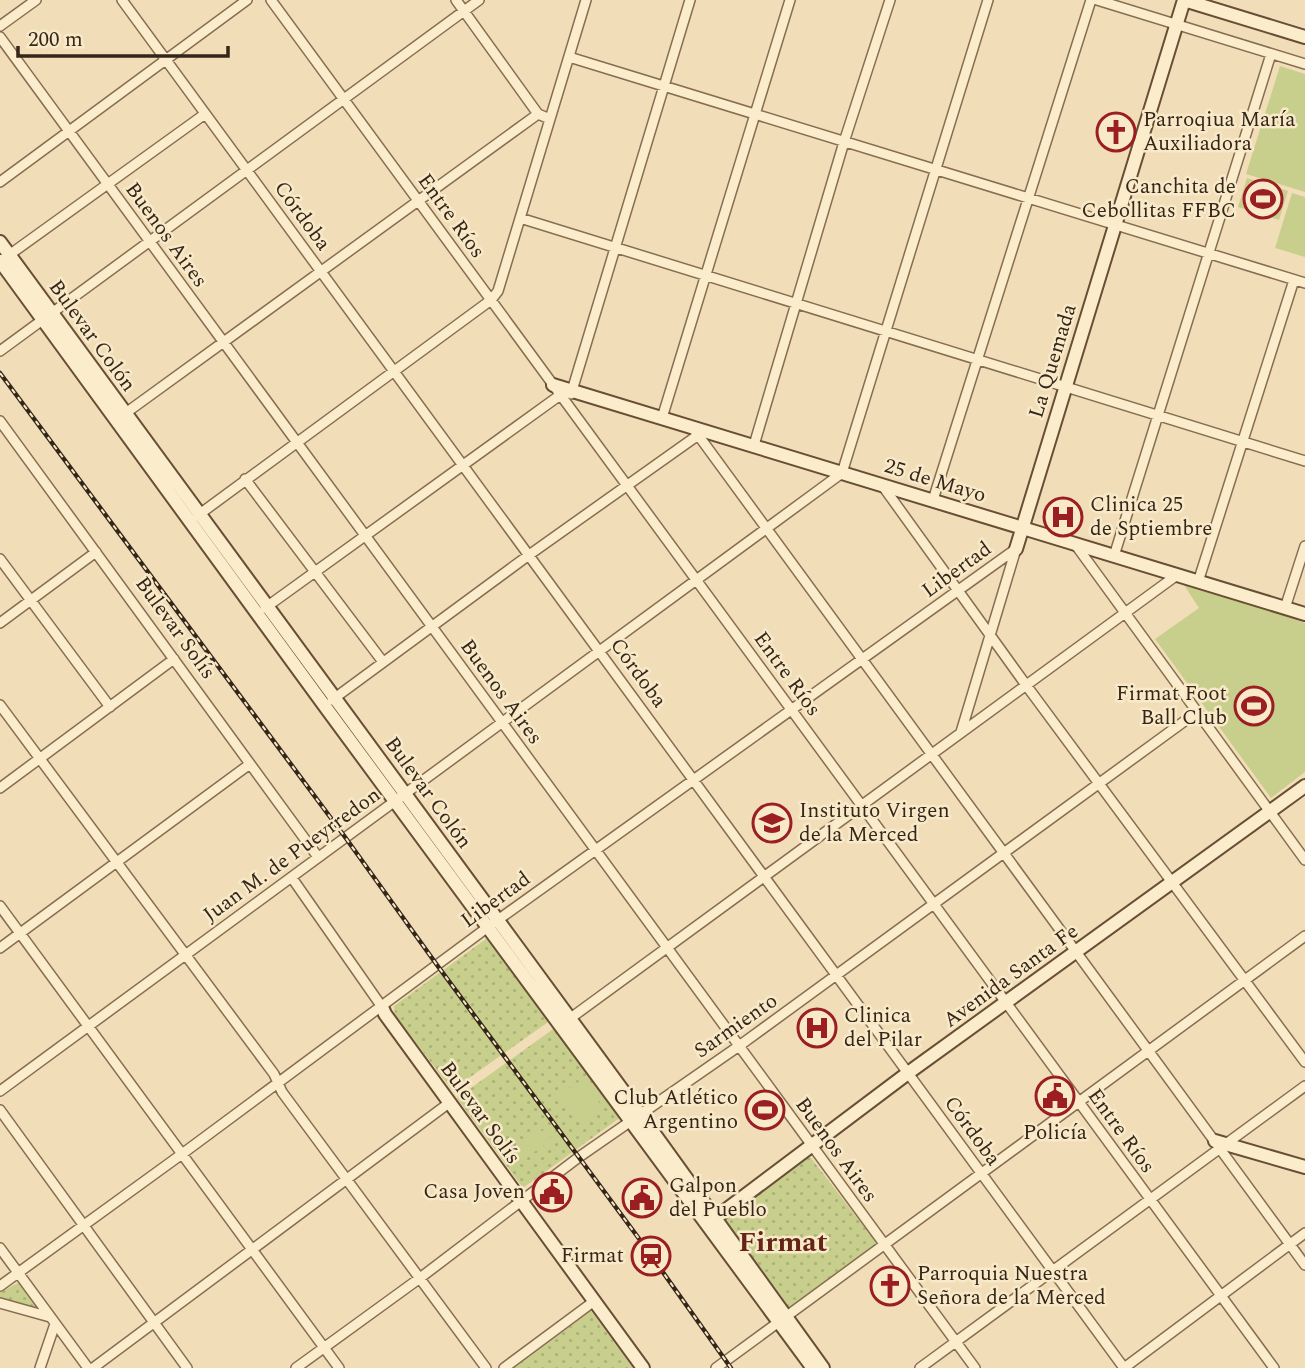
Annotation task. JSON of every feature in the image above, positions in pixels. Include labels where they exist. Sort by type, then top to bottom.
[{"type":"street","points":[[0,26],[36,0]]},
{"type":"street","name":"Córdoba","points":[[122,0],[1124,1368]]},
{"type":"street","points":[[0,182],[247,0]]},
{"type":"street","name":"Entre Ríos","points":[[271,0],[491,300],[561,390],[568,405],[627,486],[1274,1368]]},
{"type":"street","points":[[456,0],[538,114],[550,120]]},
{"type":"street","points":[[0,351],[479,0]]},
{"type":"street","points":[[195,517],[491,300],[498,291],[586,0]]},
{"type":"street","points":[[262,610],[561,390],[615,247],[690,0]]},
{"type":"street","points":[[662,418],[790,0]]},
{"type":"street","points":[[754,445],[844,142],[890,0]]},
{"type":"street","points":[[842,473],[988,0]]},
{"type":"street","points":[[933,500],[1091,0]]},
{"type":"street","points":[[1097,0],[1305,64]]},
{"type":"street","points":[[1184,0],[1305,37]]},
{"type":"street","name":"La Quemada","points":[[961,733],[1184,0]]},
{"type":"street","name":"Buenos Aires","points":[[0,37],[975,1368]]},
{"type":"street","points":[[1114,556],[1271,54]]},
{"type":"street","points":[[569,57],[1305,284]]},
{"type":"street","points":[[3,259],[205,114]]},
{"type":"street","points":[[121,417],[538,114]]},
{"type":"street","points":[[520,218],[1305,461]]},
{"type":"street","name":"Bulevar Colón","points":[[0,242],[3,259],[783,1320],[823,1368]]},
{"type":"street","points":[[1198,582],[1294,280]]},
{"type":"street","name":"25 de Mayo","points":[[561,390],[754,445],[1305,614]]},
{"type":"street","name":"Bulevar Solís","points":[[0,421],[318,857]]},
{"type":"street","points":[[329,701],[627,486],[698,431],[1004,853],[1221,1145],[1305,1265]]},
{"type":"street","name":"Juan M. de Pueyrredon","points":[[0,1091],[842,473]]},
{"type":"street","points":[[246,479],[383,662]]},
{"type":"street","points":[[881,484],[1305,1062]]},
{"type":"street","points":[[1075,544],[1305,860]]},
{"type":"street","points":[[1285,608],[1305,546]]},
{"type":"street","name":"Libertad","points":[[0,1286],[595,850],[1016,549]]},
{"type":"street","points":[[0,623],[96,552]]},
{"type":"street","points":[[0,559],[110,707]]},
{"type":"street","points":[[565,1022],[1177,575]]},
{"type":"street","points":[[0,788],[174,659]]},
{"type":"street","points":[[0,705],[274,1074],[282,1091],[486,1368]]},
{"type":"street","name":"Sarmiento","points":[[296,1368],[521,1201],[739,1046],[1197,712]]},
{"type":"street","points":[[0,948],[250,764]]},
{"type":"street","name":"Avenida Santa Fe","points":[[711,1221],[908,1073],[1305,786]]},
{"type":"street","name":"Bulevar Solís","points":[[292,878],[382,1007],[384,1014],[643,1368]]},
{"type":"street","points":[[0,906],[340,1368]]},
{"type":"street","points":[[716,1368],[1305,936]]},
{"type":"street","points":[[920,1368],[1305,1086]]},
{"type":"street","points":[[93,1368],[449,1103]]},
{"type":"street","points":[[0,1110],[187,1368]]},
{"type":"street","points":[[1221,1145],[1305,1167]]},
{"type":"street","points":[[1124,1368],[1305,1233]]},
{"type":"street","points":[[0,1248],[88,1368]]},
{"type":"street","points":[[504,1368],[593,1302]]},
{"type":"street","points":[[0,1303],[53,1320]]},
{"type":"street","points":[[40,1368],[53,1320]]},
{"type":"street","name":"Bulevar Colón","points":[[783,1320],[813,1368]]},
{"type":"green space","points":[[1280,66],[1305,74],[1305,192],[1246,174]]},
{"type":"green space","name":"Canchita de Cebollitas FFBC","points":[[1247,178],[1288,191],[1279,220],[1238,207]]},
{"type":"green space","points":[[1292,193],[1305,197],[1305,257],[1275,248]]},
{"type":"green space","name":"Firmat Foot Ball Club","points":[[1182,582],[1230,593],[1235,599],[1305,623],[1305,772],[1271,798],[1155,639],[1199,608]]},
{"type":"green space","points":[[490,936],[551,1020],[452,1090],[395,1015],[394,1006]]},
{"type":"green space","points":[[556,1027],[621,1117],[523,1188],[457,1098]]},
{"type":"green space","points":[[581,1080],[603,1107],[580,1123],[558,1096]]},
{"type":"green space","points":[[545,1129],[552,1139],[519,1163],[511,1153]]},
{"type":"green space","points":[[803,1157],[811,1158],[876,1242],[876,1246],[790,1307],[786,1307],[724,1223],[724,1215]]},
{"type":"green space","points":[[20,1282],[38,1308],[0,1298],[0,1292]]},
{"type":"green space","points":[[591,1311],[633,1368],[514,1368]]},
{"type":"railway","points":[[0,373],[345,837],[731,1368]]},
{"type":"place","name":"Parroqiua María Auxiliadora","points":[[1116,132]]},
{"type":"place","name":"Canchita de Cebollitas FFBC","points":[[1263,199]]},
{"type":"place","name":"Clinica 25 de Sptiembre","points":[[1063,517]]},
{"type":"place","name":"Firmat Foot Ball Club","points":[[1254,706]]},
{"type":"place","name":"Instituto Virgen de la Merced","points":[[772,823]]},
{"type":"place","name":"Clinica del Pilar","points":[[817,1028]]},
{"type":"place","name":"Policía","points":[[1055,1096]]},
{"type":"place","name":"Club Atlético Argentino","points":[[765,1110]]},
{"type":"place","name":"Casa Joven","points":[[552,1192]]},
{"type":"place","name":"Galpon del Pueblo","points":[[642,1198]]},
{"type":"place","name":"Firmat","points":[[651,1256]]},
{"type":"place","name":"Parroquia Nuestra Señora de la Merced","points":[[890,1286]]},
{"type":"district","name":"Firmat","points":[[783,1242]]}]
